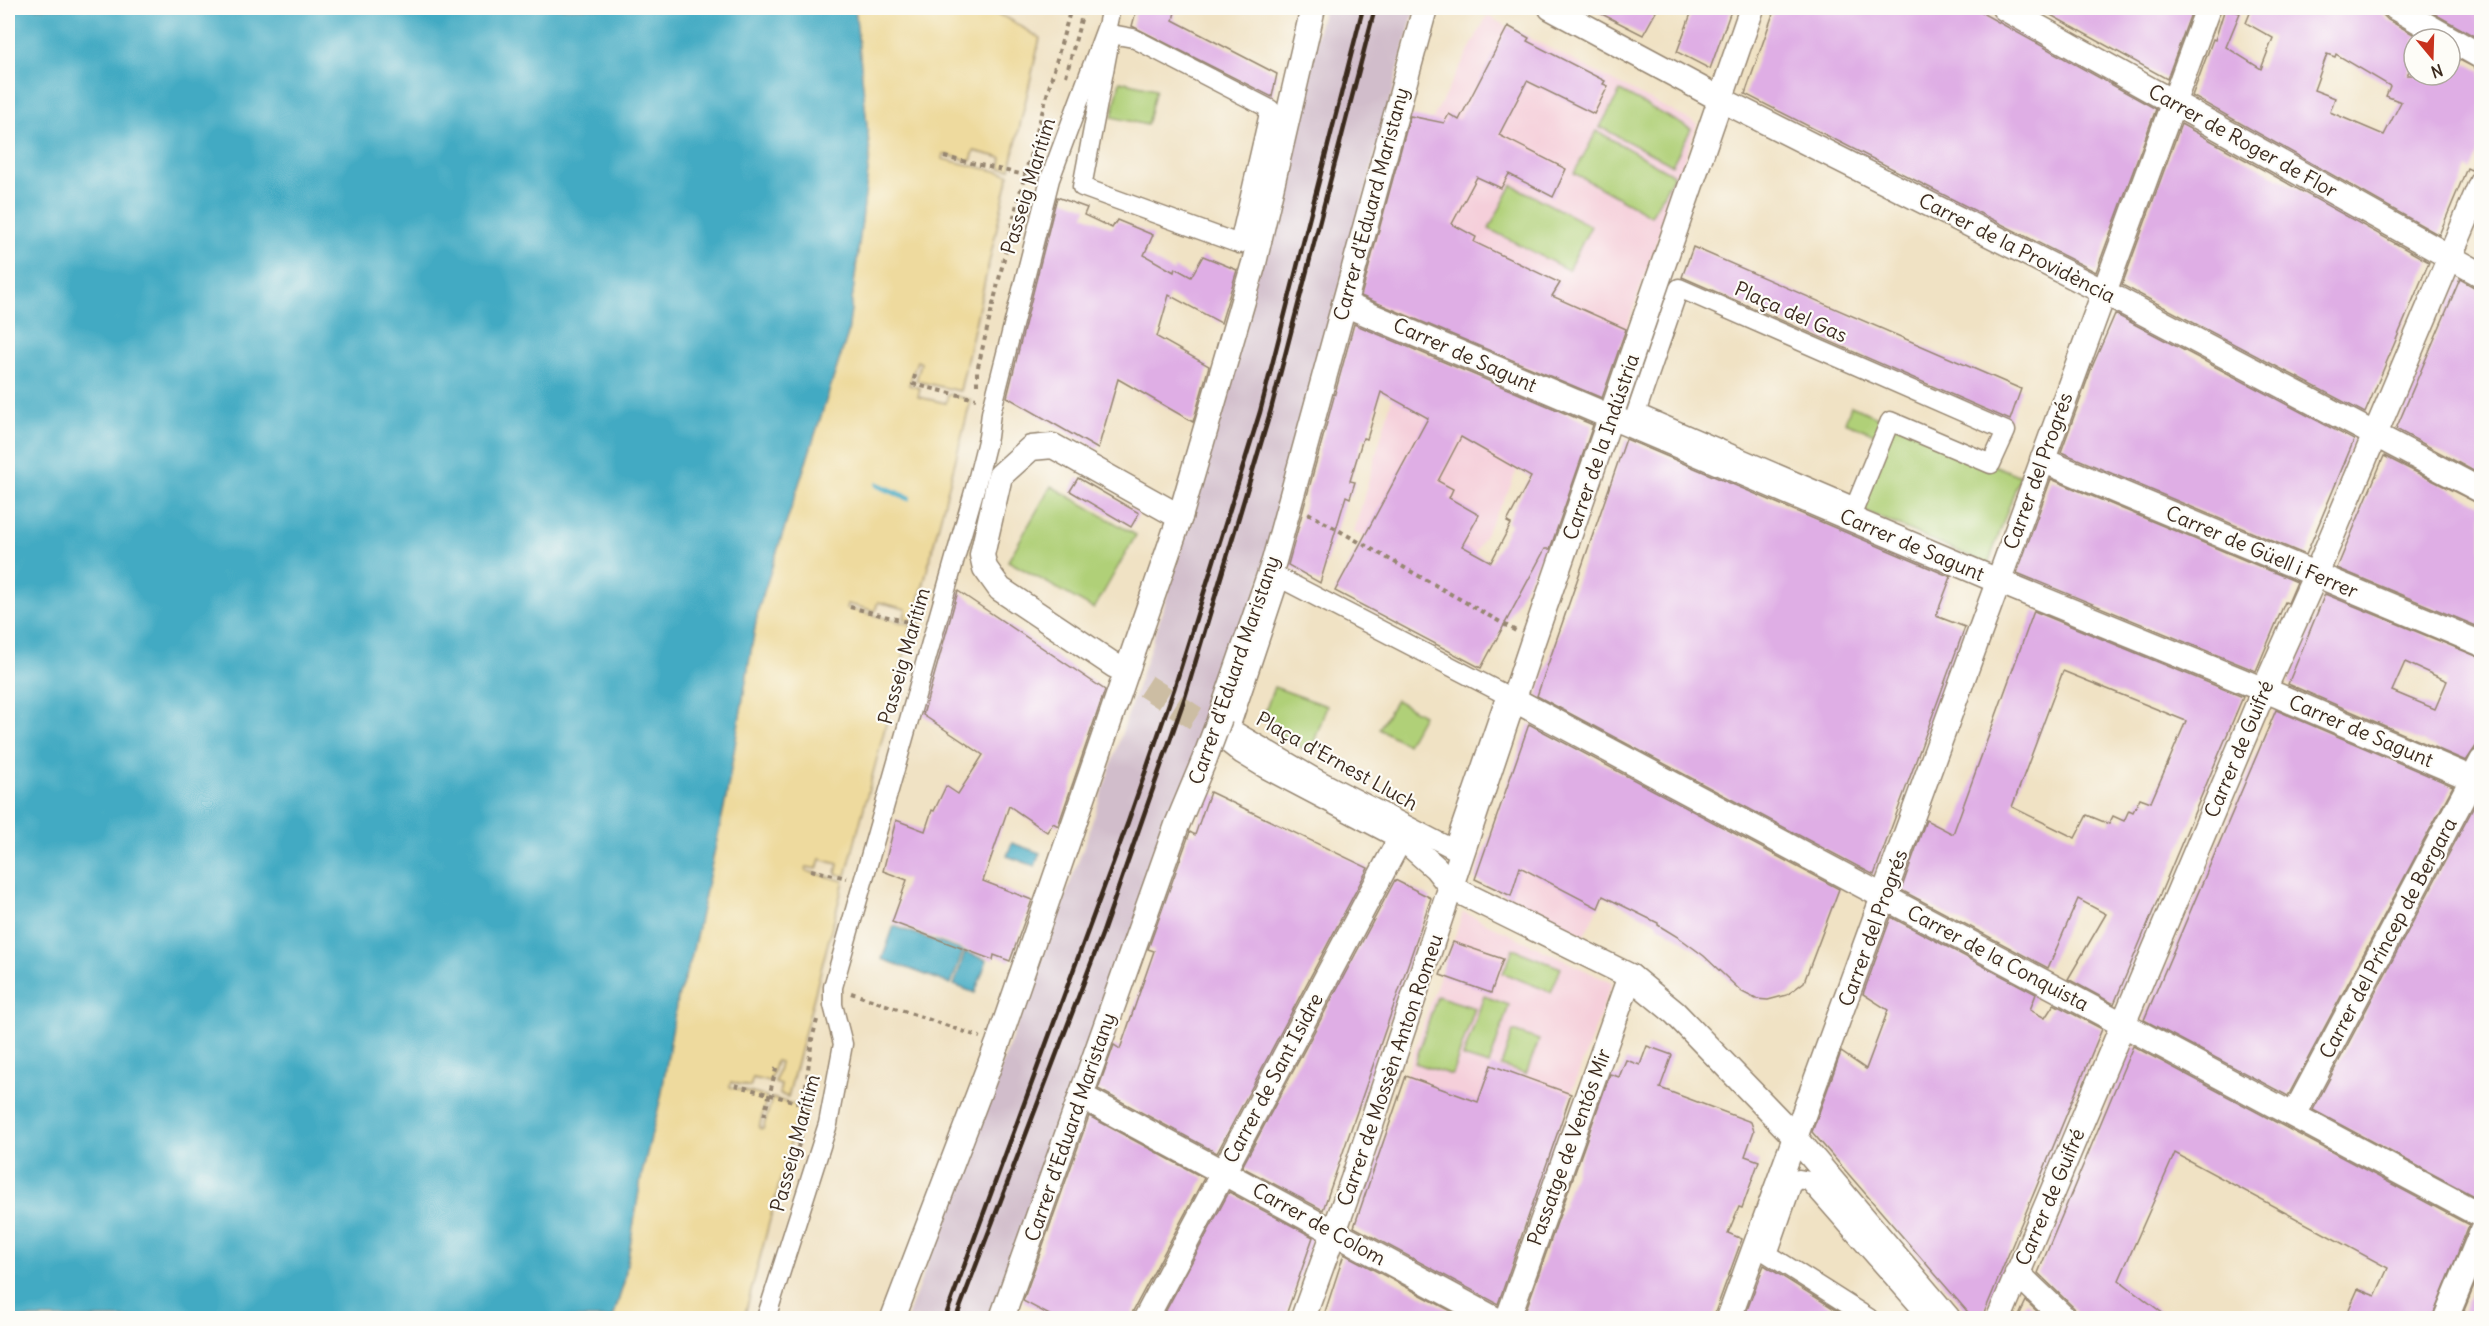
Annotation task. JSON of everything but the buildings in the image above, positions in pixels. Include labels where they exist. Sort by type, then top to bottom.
[{"type":"street","name":"Passeig Marítim","points":[[766,1318],[828,1124],[843,1044],[833,1005],[833,987],[977,481],[988,437],[991,413],[1050,179],[1107,26],[1111,8]]},
{"type":"street","points":[[893,1318],[998,1043],[1180,517],[1254,263],[1313,8]]},
{"type":"street","name":"Carrer d'Eduard Maristany","points":[[1007,1317],[1081,1096],[1173,836],[1220,726],[1274,561],[1425,8]]},
{"type":"street","name":"Carrer de la Providència","points":[[1551,8],[1720,99],[2104,292],[2481,491]]},
{"type":"street","name":"Carrer de la Indústria","points":[[1452,888],[1511,698],[1611,418],[1752,8]]},
{"type":"street","name":"Carrer de Roger de Flor","points":[[2004,8],[2481,275]]},
{"type":"street","name":"Carrer del Progrés","points":[[1729,1318],[2208,8]]},
{"type":"street","points":[[2396,8],[2481,57]]},
{"type":"street","points":[[1111,34],[1133,38],[1270,109],[1239,244],[1082,187],[1111,34]]},
{"type":"street","name":"Carrer de Guifré","points":[[1999,1318],[2481,181]]},
{"type":"street","name":"Plaça del Gas","points":[[1679,288],[2006,430],[1991,464],[1890,421],[1855,507],[1636,413],[1679,288]]},
{"type":"street","name":"Carrer de Sagunt","points":[[1344,304],[1998,582],[2478,774]]},
{"type":"street","points":[[1115,666],[1000,589],[988,576],[983,561],[983,548],[1000,476],[1031,448],[1053,446],[1180,517]]},
{"type":"street","name":"Carrer de Güell i Ferrer","points":[[2042,460],[2481,644]]},
{"type":"street","name":"Plaça d'Ernest Lluch","points":[[1280,578],[1511,698],[1453,849],[1314,777],[1230,728],[1280,578]]},
{"type":"street","name":"Carrer de la Conquista","points":[[1511,698],[2481,1216]]},
{"type":"street","points":[[1220,726],[1243,752],[1401,837],[1436,868],[1452,888],[1630,976],[1675,1013],[1796,1138],[1948,1318]]},
{"type":"street","name":"Carrer del Príncep de Bergara","points":[[2294,1115],[2478,774]]},
{"type":"street","name":"Carrer de Sant Isidre","points":[[1146,1318],[1401,837]]},
{"type":"street","name":"Carrer de Mossèn Anton Romeu","points":[[1303,1318],[1335,1233],[1452,888]]},
{"type":"street","name":"Passatge de Ventós Mir","points":[[1508,1318],[1630,976]]},
{"type":"street","name":"Carrer de Colom","points":[[1081,1096],[1493,1318]]},
{"type":"street","points":[[1869,1318],[1768,1254],[1792,1185],[1799,1179],[1809,1181],[1929,1318]]},
{"type":"street","points":[[2446,1318],[2481,1231]]},
{"type":"street","points":[[2017,1273],[2064,1318]]},
{"type":"path","points":[[1039,8],[1070,14]]},
{"type":"path","points":[[1065,8],[1084,10]]},
{"type":"path","points":[[944,157],[1025,175]]},
{"type":"path","points":[[915,375],[913,384],[977,399]]},
{"type":"path","points":[[1289,502],[1533,641]]},
{"type":"path","points":[[850,607],[920,625]]},
{"type":"path","points":[[811,870],[854,880]]},
{"type":"path","points":[[833,987],[998,1043]]},
{"type":"path","points":[[764,1116],[777,1065]]},
{"type":"path","points":[[735,1085],[809,1108]]},
{"type":"shaded area","points":[[1324,8],[1415,8],[1239,658],[998,1318],[907,1318],[1083,849],[1162,613],[1202,475]]},
{"type":"shaded area","points":[[1487,16],[1697,124],[1602,400],[1360,298],[1402,114],[1432,120]]},
{"type":"shaded area","points":[[1392,398],[1517,469],[1509,490],[1457,587],[1354,532]]},
{"type":"shaded area","points":[[1485,848],[1598,908],[1584,935],[1475,879]]},
{"type":"shaded area","points":[[1463,912],[1612,983],[1571,1094],[1491,1065],[1478,1102],[1406,1076],[1440,975],[1491,993],[1503,960],[1453,942]]},
{"type":"green space","points":[[1120,81],[1156,89],[1147,125],[1112,117]]},
{"type":"green space","points":[[1620,91],[1691,129],[1672,165],[1600,127]]},
{"type":"green space","points":[[1597,131],[1674,175],[1651,216],[1574,173]]},
{"type":"green space","points":[[1512,185],[1591,226],[1568,270],[1489,229]]},
{"type":"green space","points":[[1851,406],[2020,476],[1988,564],[1855,507],[1884,438],[1845,422]]},
{"type":"green space","points":[[1051,486],[1136,535],[1094,609],[1008,561]]},
{"type":"green space","points":[[1274,687],[1327,706],[1310,753],[1271,729],[1264,715]]},
{"type":"green space","points":[[1396,700],[1423,715],[1407,744],[1379,729]]},
{"type":"green space","points":[[1513,949],[1561,968],[1551,992],[1503,973]]},
{"type":"green space","points":[[1437,996],[1475,1008],[1452,1075],[1415,1063]]},
{"type":"green space","points":[[1484,996],[1509,1005],[1489,1065],[1463,1057]]},
{"type":"green space","points":[[1513,1031],[1539,1040],[1526,1074],[1501,1066]]},
{"type":"sand","points":[[855,8],[981,8],[1007,18],[1040,38],[1010,169],[1000,168],[1002,158],[974,151],[971,161],[943,154],[942,159],[1009,174],[960,391],[916,381],[921,363],[917,361],[909,385],[920,388],[918,397],[946,403],[948,394],[971,400],[914,621],[904,619],[906,609],[878,602],[875,611],[847,604],[846,608],[912,625],[846,876],[836,874],[838,864],[820,859],[817,869],[806,867],[806,871],[844,881],[788,1097],[779,1094],[781,1085],[775,1083],[780,1062],[776,1061],[770,1082],[753,1078],[750,1087],[731,1082],[730,1087],[767,1097],[759,1128],[763,1129],[772,1098],[800,1106],[744,1318],[613,1318],[624,1282],[642,1173],[661,1097],[677,1000],[691,959],[726,798],[758,610],[848,333],[870,155]]},
{"type":"water","points":[[8,8],[855,8],[870,155],[848,333],[758,610],[726,798],[691,959],[677,1000],[661,1097],[642,1173],[624,1282],[613,1318],[8,1318]]},
{"type":"water","points":[[1012,843],[1040,853],[1035,866],[1007,856]]},
{"type":"water","points":[[894,926],[963,951],[951,984],[882,959]]},
{"type":"water","points":[[965,952],[987,960],[975,993],[954,985]]},
{"type":"waterway","points":[[878,485],[908,498]]},
{"type":"tunnel","points":[[1115,666],[1220,734]]},
{"type":"railway","points":[[945,1318],[1128,822],[1174,689],[1260,412],[1363,8]]},
{"type":"railway","points":[[956,1318],[1103,932],[1185,697],[1270,413],[1375,8]]}]
